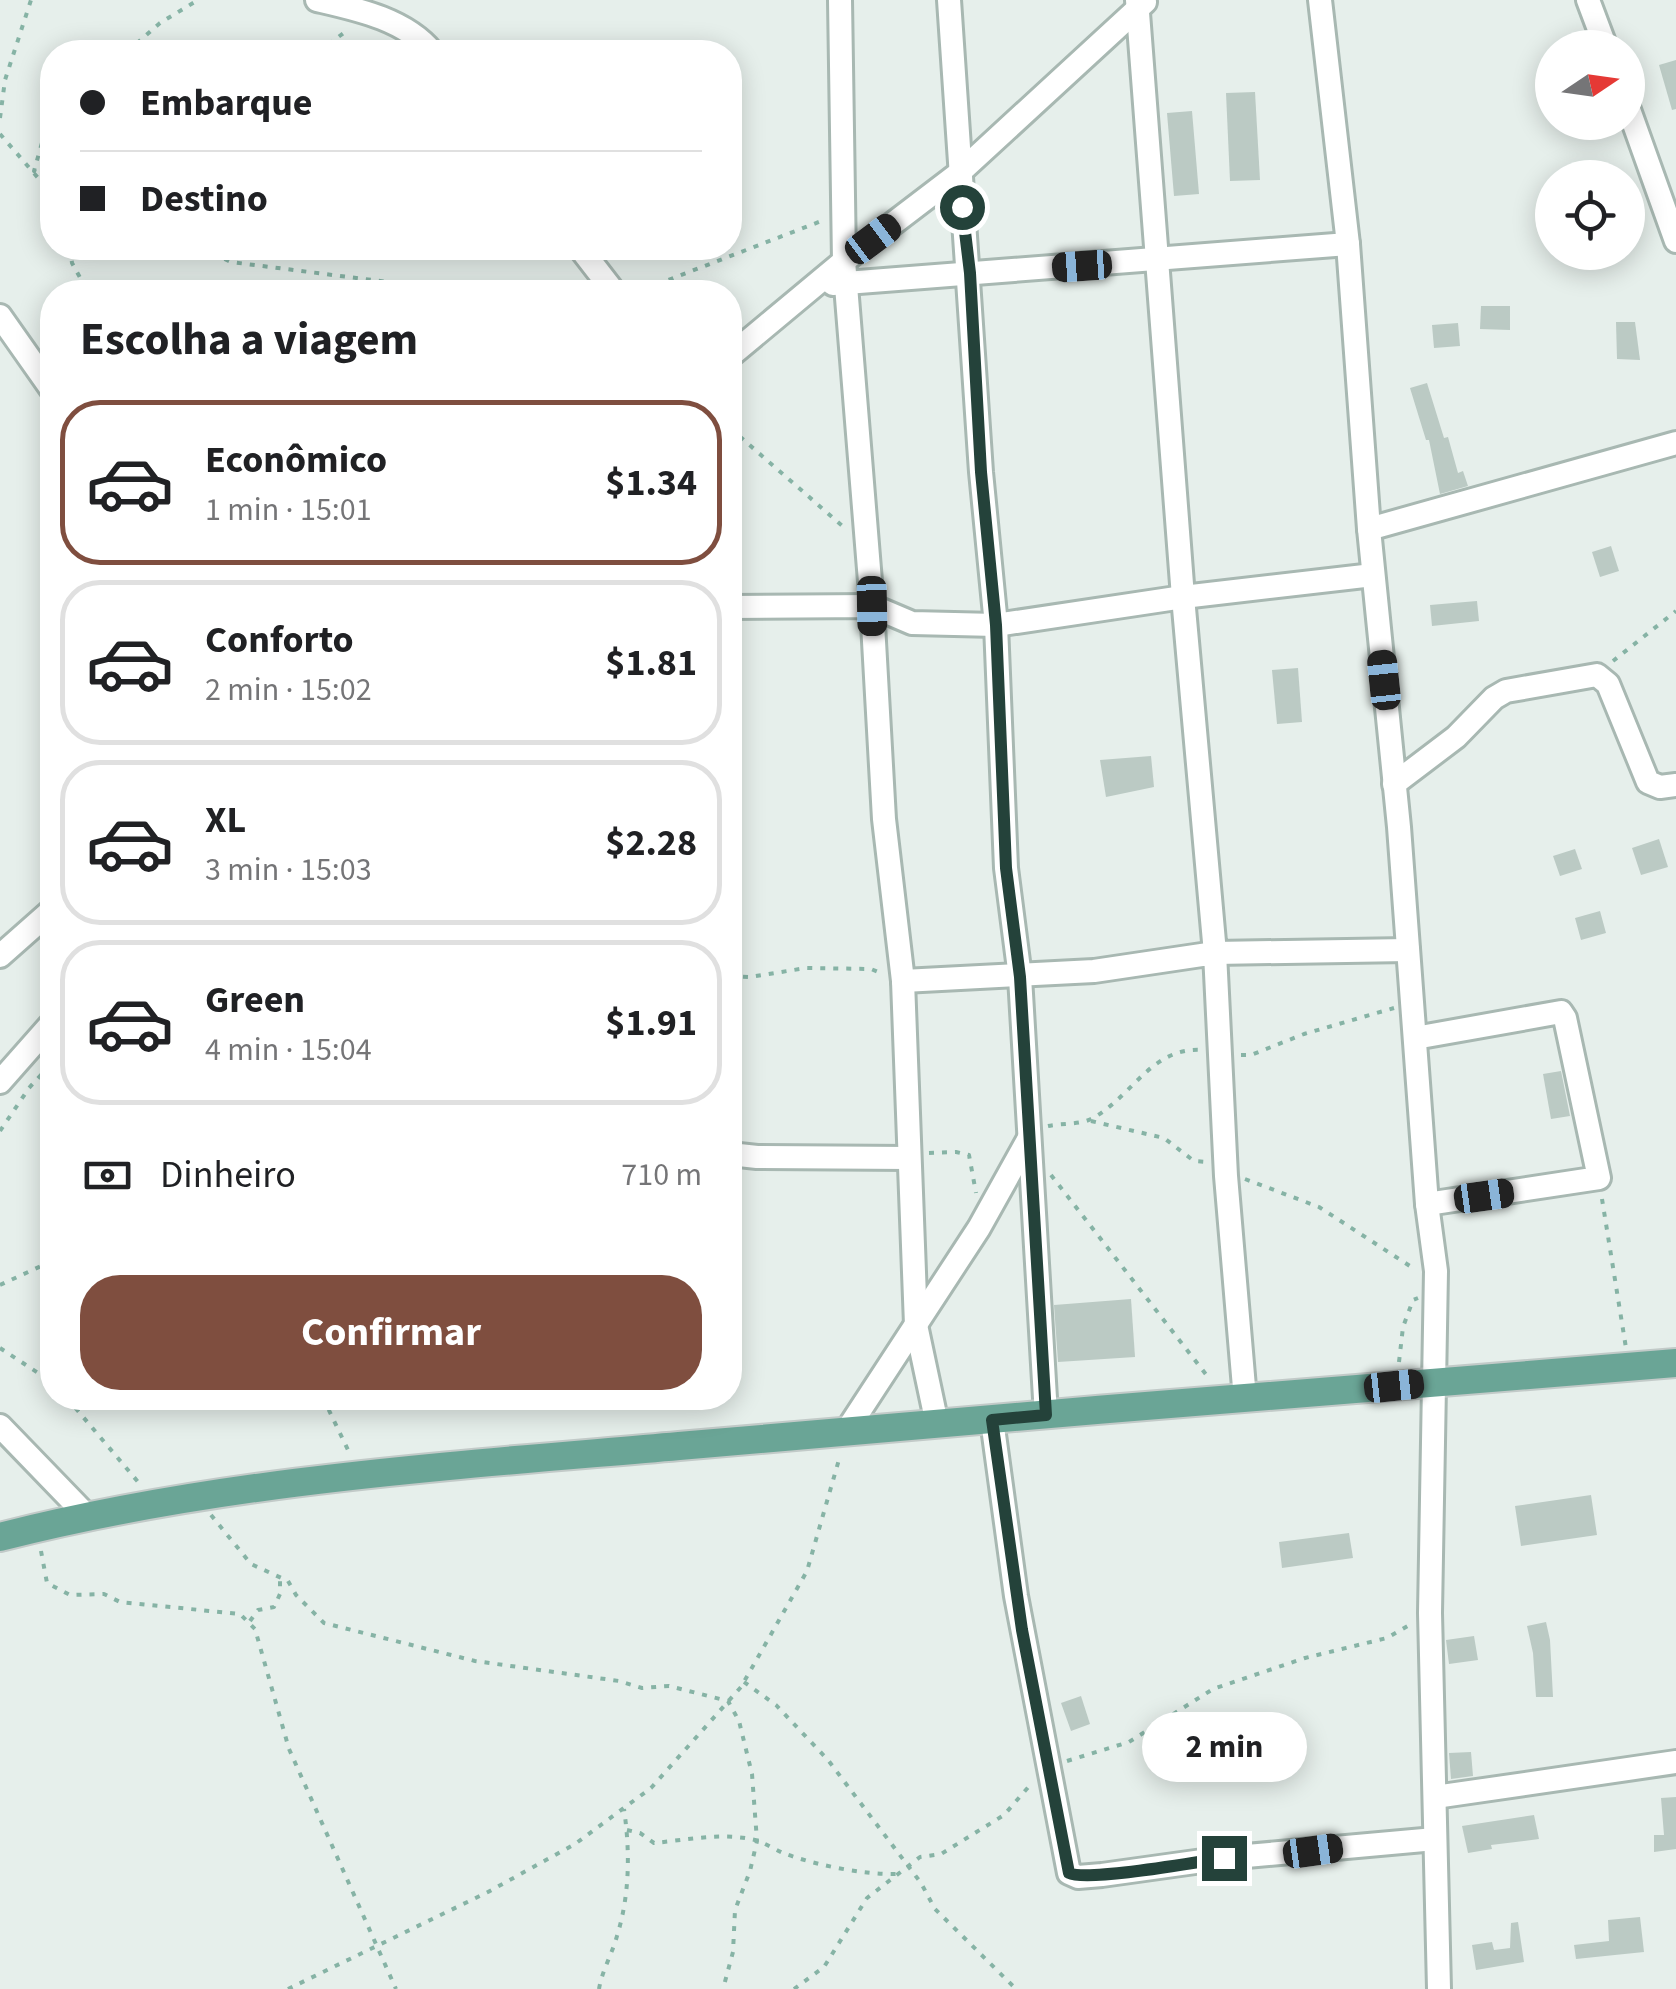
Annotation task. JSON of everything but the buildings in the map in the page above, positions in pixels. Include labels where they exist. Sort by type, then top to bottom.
[{"type":"main road","points":[[0,1537],[154,1502],[360,1475],[847,1430],[1676,1364]]},
{"type":"street","points":[[316,0],[370,12],[419,40]]},
{"type":"street","points":[[840,0],[845,272],[872,606],[884,819],[904,981],[916,1324],[937,1424]]},
{"type":"street","points":[[949,0],[958,174],[970,273],[981,472],[996,625],[1006,868],[1020,977],[1046,1415]]},
{"type":"street","points":[[1320,0],[1348,244],[1369,529],[1436,1281],[1430,1614],[1439,1989]]},
{"type":"street","points":[[1588,0],[1599,30]]},
{"type":"street","points":[[742,346],[818,285],[845,272],[958,174],[1141,2]]},
{"type":"street","points":[[1141,2],[1156,261],[1215,954],[1236,1400]]},
{"type":"street","points":[[1640,140],[1676,241]]},
{"type":"street","points":[[845,272],[970,273],[1348,244]]},
{"type":"street","points":[[589,260],[605,280]]},
{"type":"street","points":[[0,316],[40,373]]},
{"type":"street","points":[[1369,529],[1676,443]]},
{"type":"street","points":[[742,607],[872,606],[912,623],[996,625],[1183,597],[1373,576]]},
{"type":"street","points":[[873,652],[912,623]]},
{"type":"street","points":[[1394,784],[1426,763],[1506,691],[1598,675],[1608,684],[1648,782],[1660,787],[1676,784]]},
{"type":"street","points":[[0,956],[40,921]]},
{"type":"street","points":[[904,981],[1094,972],[1215,954],[1408,950]]},
{"type":"street","points":[[1415,1038],[1560,1012],[1565,1018],[1598,1178],[1428,1204]]},
{"type":"street","points":[[0,1100],[5,1078],[40,1036]]},
{"type":"street","points":[[847,1430],[980,1228],[1030,1143]]},
{"type":"street","points":[[742,1154],[910,1158]]},
{"type":"street","points":[[992,1420],[1016,1596],[1069,1873],[1078,1877],[1224,1858],[1435,1839]]},
{"type":"street","points":[[0,1426],[87,1516]]},
{"type":"street","points":[[1435,1797],[1676,1762]]},
{"type":"path","points":[[0,118],[4,80],[31,0]]},
{"type":"path","points":[[141,40],[198,0]]},
{"type":"path","points":[[0,134],[40,179]]},
{"type":"path","points":[[34,171],[40,150]]},
{"type":"path","points":[[34,171],[40,175]]},
{"type":"path","points":[[742,252],[843,213]]},
{"type":"path","points":[[227,260],[372,280]]},
{"type":"path","points":[[668,280],[720,260]]},
{"type":"path","points":[[742,438],[866,546]]},
{"type":"path","points":[[1598,675],[1676,610]]},
{"type":"path","points":[[742,977],[806,968],[872,969],[904,981]]},
{"type":"path","points":[[0,1131],[40,1076]]},
{"type":"path","points":[[1090,1120],[1164,1138],[1194,1161],[1213,1162],[1226,1176],[1249,1180],[1319,1206],[1412,1270],[1436,1281],[1413,1300],[1394,1386]]},
{"type":"path","points":[[1030,1143],[1236,1400]]},
{"type":"path","points":[[910,1158],[932,1153],[969,1155],[980,1228]]},
{"type":"path","points":[[1598,1178],[1629,1367]]},
{"type":"path","points":[[0,1285],[40,1267]]},
{"type":"path","points":[[0,1348],[40,1374]]},
{"type":"path","points":[[77,1410],[154,1502]]},
{"type":"path","points":[[329,1410],[360,1475]]},
{"type":"path","points":[[288,1989],[488,1892],[575,1844],[651,1788],[744,1682],[807,1571],[847,1430]]},
{"type":"path","points":[[197,1495],[251,1564],[288,1581],[296,1595],[324,1623],[475,1661],[642,1688],[669,1686],[728,1701],[739,1721],[752,1774],[756,1841],[750,1871],[734,1910],[733,1952],[724,1989]]},
{"type":"path","points":[[37,1528],[48,1583],[70,1595],[104,1594],[120,1602],[240,1614],[255,1629],[289,1749],[396,1989]]},
{"type":"path","points":[[249,1622],[258,1610],[274,1607],[280,1594],[280,1578]]},
{"type":"path","points":[[794,1989],[824,1967],[867,1898],[920,1857],[941,1854],[1004,1815],[1047,1766],[1130,1742],[1214,1689],[1304,1658],[1387,1638],[1430,1614]]},
{"type":"path","points":[[744,1682],[776,1705],[828,1760],[936,1909],[1016,1989]]},
{"type":"path","points":[[600,1989],[628,1890],[624,1808]]},
{"type":"path","points":[[627,1830],[654,1843],[728,1836],[756,1841],[784,1854],[828,1866],[868,1874],[898,1874]]},
{"type":"route","points":[[962,207],[996,625],[1006,868],[1020,977],[1046,1415],[992,1420],[1016,1596],[1069,1873],[1078,1877],[1102,1875],[1224,1858]]}]
